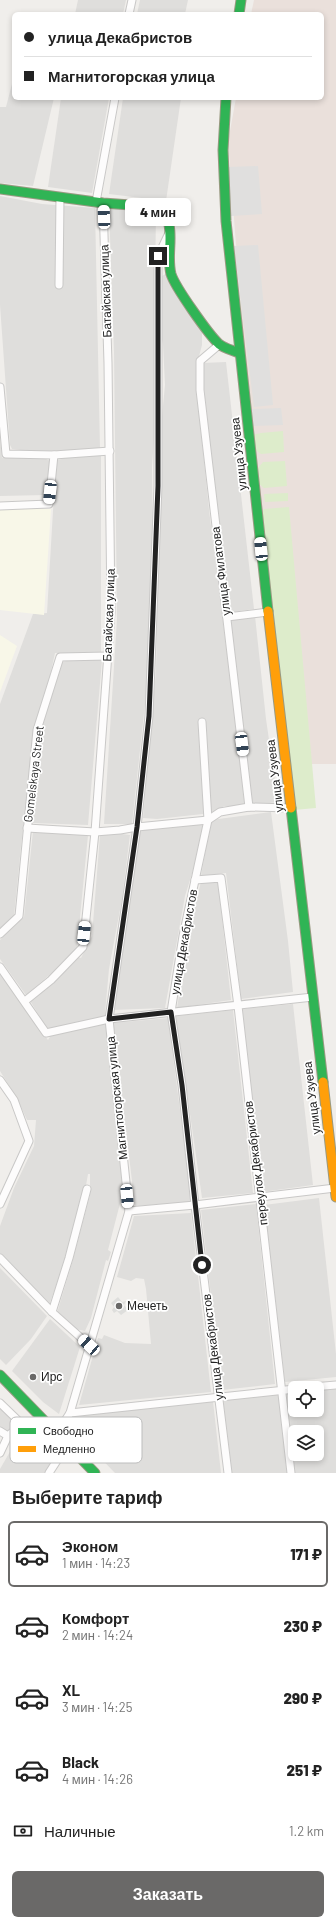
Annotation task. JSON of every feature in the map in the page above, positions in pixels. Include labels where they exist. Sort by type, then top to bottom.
[{"type":"main road","points":[[239,12],[241,0]]},
{"type":"main road","name":"улица Узуева","points":[[226,100],[223,182],[227,238],[290,808],[311,966],[313,997],[335,1193]]},
{"type":"main road","points":[[0,189],[100,202],[158,207],[164,210],[169,233],[171,274],[193,310],[220,344],[239,353]]},
{"type":"main road","points":[[0,1375],[41,1417]]},
{"type":"main road","points":[[0,1384],[31,1417]]},
{"type":"main road","points":[[76,1463],[86,1473]]},
{"type":"main road","points":[[86,1463],[95,1473]]},
{"type":"street","points":[[129,12],[132,0]]},
{"type":"street","name":"Батайская улица","points":[[25,1001],[51,980],[83,947],[95,832],[111,612],[110,451],[100,202],[115,100]]},
{"type":"street","points":[[59,285],[60,197]]},
{"type":"street","name":"Магнитогорская улица","points":[[67,1417],[70,1413],[89,1345],[96,1329],[128,1211],[109,1019],[137,827],[149,716],[158,486],[158,256],[169,233]]},
{"type":"street","name":"улица Филатова","points":[[220,344],[200,361],[200,390],[250,807]]},
{"type":"street","points":[[0,387],[2,427],[6,454],[54,455],[110,451]]},
{"type":"street","points":[[0,506],[49,504],[54,455]]},
{"type":"street","points":[[227,617],[268,612]]},
{"type":"street","name":"Gomelskaya Street","points":[[0,934],[19,916],[37,730],[60,657],[108,656]]},
{"type":"street","name":"улица Декабристов","points":[[202,722],[208,820],[183,936],[171,1012],[182,1085],[195,1206],[228,1473]]},
{"type":"street","points":[[27,828],[95,832],[208,820],[220,812],[250,807],[290,808]]},
{"type":"street","name":"переулок Декабристов","points":[[195,880],[221,878],[238,1006],[292,1473]]},
{"type":"street","points":[[0,967],[25,1001],[46,1034],[109,1019],[313,997]]},
{"type":"street","points":[[0,1080],[14,1100],[29,1142],[0,1204]]},
{"type":"street","points":[[52,1312],[69,1258],[87,1189]]},
{"type":"street","points":[[128,1211],[195,1206],[260,1198],[335,1193]]},
{"type":"street","points":[[0,1258],[52,1312],[89,1345]]},
{"type":"street","points":[[324,1386],[336,1385]]},
{"type":"street","points":[[70,1413],[288,1389]]},
{"type":"street","points":[[0,1403],[15,1417]]},
{"type":"street","points":[[0,1431],[8,1436],[0,1453]]},
{"type":"street","points":[[49,1473],[55,1463]]},
{"type":"shaded area","points":[[78,0],[126,0],[123,12],[75,12]]},
{"type":"shaded area","points":[[140,0],[188,0],[185,12],[137,12]]},
{"type":"shaded area","points":[[254,0],[336,0],[336,764],[290,764],[250,423],[228,142],[236,100],[324,100],[324,12],[251,12]]},
{"type":"shaded area","points":[[12,84],[12,100],[54,100],[33,186],[0,183],[0,107],[6,107]]},
{"type":"shaded area","points":[[61,100],[109,100],[92,193],[48,187]]},
{"type":"shaded area","points":[[123,100],[181,100],[166,201],[109,194]]},
{"type":"shaded area","points":[[258,166],[262,214],[231,216],[227,167]]},
{"type":"shaded area","points":[[0,196],[42,204],[95,208],[100,449],[36,452],[12,449],[10,445],[0,305]]},
{"type":"shaded area","points":[[109,207],[156,212],[155,283],[157,394],[152,467],[153,560],[150,658],[132,824],[104,824],[117,619],[114,352]]},
{"type":"shaded area","points":[[258,245],[273,405],[254,407],[234,246]]},
{"type":"shaded area","points":[[167,273],[202,329],[202,345],[198,360],[200,421],[209,510],[246,806],[224,806],[213,812],[203,814],[157,819],[143,818],[156,670],[161,427],[165,385],[163,344],[160,331],[159,278]]},
{"type":"shaded area","points":[[226,362],[254,609],[232,612],[230,610],[219,537],[202,369],[202,363]]},
{"type":"shaded area","points":[[281,408],[283,425],[253,426],[252,409]]},
{"type":"shaded area","points":[[0,437],[2,458],[44,458],[50,461],[46,495],[0,496]]},
{"type":"shaded area","points":[[101,454],[101,653],[55,653],[48,685],[35,728],[14,916],[0,929],[0,704],[33,614],[47,613],[56,460],[62,459],[63,456]]},
{"type":"shaded area","points":[[0,509],[51,509],[44,615],[0,610]]},
{"type":"shaded area","points":[[255,616],[266,719],[278,802],[251,805],[229,619]]},
{"type":"shaded area","points":[[0,635],[17,646],[0,692]]},
{"type":"shaded area","points":[[72,660],[102,660],[88,825],[33,823],[40,731],[61,662]]},
{"type":"shaded area","points":[[271,812],[288,941],[293,992],[241,999],[226,873],[201,876],[211,820]]},
{"type":"shaded area","points":[[204,823],[204,835],[185,896],[165,1008],[112,1010],[139,829]]},
{"type":"shaded area","points":[[33,831],[88,835],[77,948],[75,953],[26,995],[0,959],[0,940],[24,917]]},
{"type":"shaded area","points":[[115,833],[130,835],[122,899],[109,969],[105,1013],[124,1188],[108,1250],[111,1252],[108,1261],[106,1260],[91,1318],[85,1331],[75,1329],[57,1313],[90,1195],[90,1174],[88,1174],[85,1191],[63,1267],[49,1305],[0,1255],[0,1226],[14,1188],[34,1146],[36,1120],[27,1120],[17,1098],[0,1071],[0,973],[48,1040],[51,1035],[29,999],[60,976],[78,957],[81,958],[92,936],[100,835]]},
{"type":"shaded area","points":[[218,881],[231,1000],[177,1008],[190,924],[201,882]]},
{"type":"shaded area","points":[[293,1004],[313,1185],[262,1192],[241,1009]]},
{"type":"shaded area","points":[[233,1010],[253,1193],[202,1198],[176,1016]]},
{"type":"shaded area","points":[[168,1018],[192,1202],[135,1206],[113,1023]]},
{"type":"shaded area","points":[[319,1198],[336,1354],[336,1377],[285,1382],[264,1205]]},
{"type":"shaded area","points":[[256,1204],[275,1384],[222,1390],[201,1210]]},
{"type":"shaded area","points":[[191,1213],[211,1392],[79,1405],[98,1338],[102,1339],[104,1335],[125,1343],[151,1344],[144,1279],[136,1278],[131,1281],[117,1277],[134,1216]]},
{"type":"shaded area","points":[[0,1268],[47,1316],[31,1339],[6,1365],[0,1359]]},
{"type":"shaded area","name":"Мечеть","points":[[118,1297],[122,1302],[126,1301],[124,1305],[128,1310],[121,1315],[117,1311],[114,1313],[112,1310],[114,1307],[111,1303]]},
{"type":"shaded area","points":[[50,1319],[80,1347],[59,1414],[43,1402],[12,1371]]},
{"type":"shaded area","points":[[336,1389],[336,1473],[294,1473],[293,1461],[324,1461],[324,1425],[289,1425],[285,1394],[288,1394],[288,1417],[324,1417],[324,1390]]},
{"type":"shaded area","points":[[279,1393],[289,1473],[231,1473],[223,1399]]},
{"type":"shaded area","points":[[213,1401],[221,1473],[115,1473],[105,1463],[142,1463],[142,1417],[70,1417]]},
{"type":"shaded area","points":[[0,1406],[11,1417],[10,1428],[7,1432],[0,1427]]},
{"type":"shaded area","points":[[10,1452],[10,1463],[51,1463],[45,1473],[0,1473],[0,1469]]},
{"type":"green space","points":[[283,431],[284,452],[261,454],[252,447],[251,435]]},
{"type":"green space","points":[[285,461],[287,486],[264,488],[259,484],[258,468],[263,462]]},
{"type":"green space","points":[[288,493],[288,501],[265,502],[264,494]]},
{"type":"green space","points":[[289,507],[316,808],[294,810],[260,517],[264,509]]},
{"type":"traffic: fast","points":[[239,12],[241,0]]},
{"type":"traffic: fast","points":[[226,100],[223,150],[226,221],[268,611]]},
{"type":"traffic: fast","points":[[0,189],[103,203],[158,207],[168,221],[170,230],[169,256],[171,274],[174,280],[214,339],[221,346],[239,353]]},
{"type":"traffic: fast","points":[[291,808],[323,1082]]},
{"type":"traffic: fast","points":[[0,1375],[41,1417]]},
{"type":"traffic: fast","points":[[85,1463],[95,1473]]},
{"type":"traffic: slow","points":[[268,611],[291,808]]},
{"type":"traffic: slow","points":[[323,1082],[336,1197]]},
{"type":"place","name":"Мечеть","points":[[119,1306]]},
{"type":"place","name":"Ирс","points":[[33,1377]]},
{"type":"route","points":[[158,256],[158,486],[149,716],[137,827],[109,1019],[171,1012],[182,1085],[202,1265]]}]
